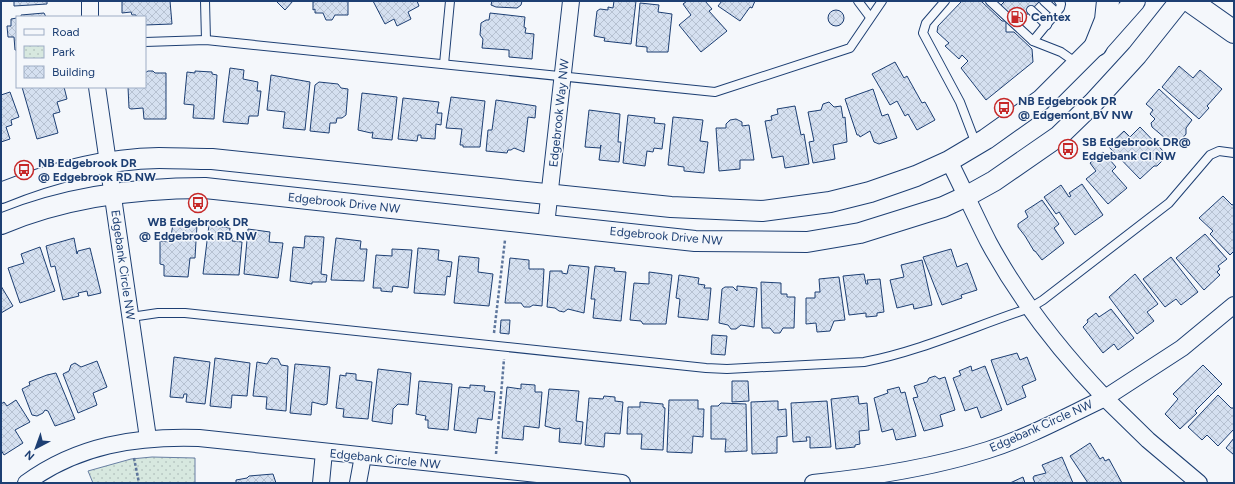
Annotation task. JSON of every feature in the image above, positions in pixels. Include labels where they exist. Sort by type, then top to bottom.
[{"type":"main road","points":[[1096,45],[1106,20],[1108,1]]},
{"type":"main road","points":[[1190,1],[1234,32]]},
{"type":"street","points":[[90,1],[90,16]]},
{"type":"street","name":"Edgebrook Way NW","points":[[546,225],[551,195],[562,76],[571,1]]},
{"type":"street","points":[[1,193],[41,179],[107,163],[159,158],[212,159],[671,207],[762,211],[830,202],[870,192],[916,176],[949,162],[1000,130],[1041,100],[1078,64],[1135,1]]},
{"type":"street","name":"Edgebrook Drive NW","points":[[1,224],[46,208],[113,194],[167,188],[205,188],[696,241],[807,242],[860,234],[943,207],[967,196],[994,181],[1059,136],[1093,103],[1138,55],[1180,1]]},
{"type":"street","name":"Edgebank Circle NW","points":[[97,88],[148,438]]},
{"type":"street","name":"Edgebank Circle NW","points":[[813,483],[863,481],[932,466],[989,450],[1036,431],[1105,398],[1052,339],[1030,308],[989,242],[949,162]]},
{"type":"street","points":[[1199,483],[1148,440],[1105,398],[1182,348],[1234,305]]},
{"type":"street","name":"Edgebank Circle NW","points":[[26,483],[74,456],[107,445],[148,438],[199,438],[595,482],[622,483]]},
{"type":"street","points":[[321,483],[324,452]]},
{"type":"street","points":[[358,483],[363,456]]},
{"type":"lane","points":[[205,1],[206,40]]},
{"type":"lane","points":[[444,64],[450,1]]},
{"type":"lane","points":[[858,1],[870,17]]},
{"type":"lane","points":[[146,42],[206,40],[715,92],[850,48],[882,1]]},
{"type":"lane","points":[[945,1],[926,23],[924,33],[960,102],[976,144]]},
{"type":"lane","points":[[990,1],[1033,41],[1061,52],[1078,64]]},
{"type":"lane","points":[[1044,1],[1057,13]]},
{"type":"lane","points":[[1033,41],[1057,13],[1061,4],[1059,1]]},
{"type":"lane","points":[[1031,10],[1048,25]]},
{"type":"lane","points":[[131,317],[158,313],[185,313],[720,368],[864,362],[884,358],[931,343],[1030,308],[1045,299],[1169,203],[1210,155],[1219,151],[1234,153]]},
{"type":"path","points":[[492,345],[505,240]]},
{"type":"path","points":[[493,470],[506,346]]},
{"type":"path","points":[[131,440],[139,483]]},
{"type":"green space","points":[[152,457],[195,458],[195,483],[93,483],[88,471],[131,459]]},
{"type":"building","points":[[14,1],[47,1],[47,4],[14,6]]},
{"type":"building","points":[[122,1],[170,1],[172,24],[146,25],[146,16],[132,15],[131,12],[122,13]]},
{"type":"building","points":[[276,1],[293,1],[285,10]]},
{"type":"building","points":[[315,1],[348,1],[348,15],[335,15],[332,20],[326,20],[323,13],[315,13],[315,9],[313,10],[313,2]]},
{"type":"building","points":[[373,1],[417,1],[419,6],[408,12],[411,19],[397,26],[394,19],[385,24]]},
{"type":"building","points":[[492,1],[522,1],[521,5],[517,8],[496,7],[491,5]]},
{"type":"building","points":[[614,1],[636,1],[631,44],[604,41],[605,38],[594,36],[597,11],[600,9],[608,10],[608,7],[613,8]]},
{"type":"building","points":[[687,1],[705,1],[712,9],[709,11],[727,31],[701,52],[679,25],[691,15],[683,4]]},
{"type":"building","points":[[722,1],[755,1],[752,8],[750,7],[740,21],[718,6]]},
{"type":"building","points":[[962,1],[981,1],[1002,21],[1006,21],[1006,32],[1014,32],[1032,49],[1033,62],[986,100],[961,68],[968,61],[962,55],[959,59],[945,46],[949,43],[937,32],[938,26]]},
{"type":"building","name":"Centex","points":[[1005,1],[1040,1],[1018,24],[1000,6]]},
{"type":"building","points":[[640,3],[659,5],[658,12],[672,14],[668,52],[647,52],[647,47],[636,46]]},
{"type":"building","points":[[836,10],[843,15],[844,18],[839,25],[836,26],[829,21],[828,18],[833,11]]},
{"type":"building","points":[[44,13],[46,16],[21,16]]},
{"type":"building","points":[[490,13],[525,17],[525,33],[534,34],[532,59],[509,57],[509,50],[482,48],[483,39],[480,35],[481,23],[489,20]]},
{"type":"building","points":[[16,18],[16,50],[14,37],[8,37],[7,26],[11,26],[11,19]]},
{"type":"building","points":[[895,62],[904,78],[907,76],[922,103],[925,102],[935,120],[917,130],[908,114],[905,116],[897,101],[890,105],[872,74]]},
{"type":"building","points":[[1179,66],[1193,78],[1200,70],[1222,89],[1207,106],[1209,108],[1199,119],[1162,87]]},
{"type":"building","points":[[230,68],[244,70],[243,79],[258,82],[257,91],[261,91],[258,116],[249,116],[248,124],[223,122]]},
{"type":"building","points":[[153,71],[155,73],[166,73],[166,119],[144,119],[143,108],[129,108],[128,88],[146,88],[146,72]]},
{"type":"building","points":[[195,71],[212,72],[212,74],[217,75],[214,119],[193,118],[194,105],[184,104],[187,72],[195,73]]},
{"type":"building","points":[[271,75],[310,82],[305,130],[283,128],[285,112],[267,110]]},
{"type":"building","points":[[319,82],[338,84],[341,88],[348,89],[346,115],[342,118],[337,118],[336,123],[330,123],[329,133],[310,131],[315,85]]},
{"type":"building","points":[[22,88],[64,88],[67,99],[57,102],[60,112],[53,114],[58,133],[37,139]]},
{"type":"building","points":[[873,89],[882,116],[888,114],[897,138],[879,144],[874,142],[870,131],[860,137],[857,135],[845,99]]},
{"type":"building","points":[[1159,89],[1192,120],[1186,128],[1186,134],[1182,139],[1176,139],[1172,144],[1152,127],[1151,123],[1155,119],[1150,114],[1153,110],[1146,104]]},
{"type":"building","points":[[10,92],[19,117],[11,120],[12,125],[6,127],[10,139],[1,142],[1,95]]},
{"type":"building","points":[[362,93],[397,97],[392,140],[372,138],[373,132],[371,133],[358,130]]},
{"type":"building","points":[[451,97],[485,101],[480,147],[463,147],[463,145],[460,145],[462,129],[446,128]]},
{"type":"building","points":[[403,98],[439,102],[437,113],[442,113],[441,125],[436,124],[435,139],[421,138],[421,135],[418,135],[417,141],[398,139]]},
{"type":"building","points":[[496,100],[536,106],[535,118],[528,117],[524,152],[514,148],[508,150],[507,153],[486,151],[488,130],[492,130]]},
{"type":"building","points":[[829,102],[834,107],[841,106],[843,118],[845,117],[847,142],[833,145],[835,159],[813,163],[809,142],[814,141],[808,112],[821,110],[823,104]]},
{"type":"building","points":[[795,106],[801,135],[804,134],[809,164],[785,168],[783,156],[772,158],[765,121],[772,120],[771,116],[778,114],[777,109]]},
{"type":"building","points":[[589,110],[620,114],[618,142],[621,142],[619,162],[599,160],[601,145],[600,148],[585,147]]},
{"type":"building","points":[[628,115],[655,118],[654,123],[665,124],[662,149],[654,148],[653,152],[647,151],[645,166],[623,163]]},
{"type":"building","points":[[673,117],[703,120],[700,141],[708,142],[704,173],[684,171],[684,167],[668,165]]},
{"type":"building","points":[[736,119],[742,122],[742,126],[749,125],[754,160],[740,160],[740,169],[719,171],[716,128],[726,128],[726,124],[730,120]]},
{"type":"building","points":[[1140,127],[1165,153],[1163,160],[1140,179],[1108,146],[1124,131],[1130,137]]},
{"type":"building","points":[[1103,152],[1116,167],[1112,171],[1127,188],[1108,204],[1086,179],[1096,171],[1090,163]]},
{"type":"building","points":[[1082,184],[1103,215],[1075,235],[1059,212],[1056,214],[1044,197],[1061,185],[1069,197],[1071,196],[1069,193]]},
{"type":"building","points":[[1223,196],[1232,205],[1234,204],[1234,251],[1230,255],[1210,234],[1213,231],[1199,218]]},
{"type":"building","points":[[1042,200],[1059,224],[1054,228],[1064,243],[1042,260],[1018,227],[1018,224],[1028,217],[1025,211]]},
{"type":"building","points":[[173,224],[197,225],[195,258],[190,258],[188,277],[164,276],[164,265],[160,264],[160,241],[170,242]]},
{"type":"building","points":[[209,225],[230,228],[229,238],[233,238],[232,241],[242,242],[239,275],[203,274]]},
{"type":"building","points":[[248,229],[270,232],[269,242],[283,243],[278,278],[244,274]]},
{"type":"building","points":[[1205,234],[1227,259],[1218,266],[1220,269],[1217,272],[1220,275],[1204,290],[1176,258]]},
{"type":"building","points":[[305,236],[324,237],[321,274],[327,275],[326,282],[312,282],[312,284],[290,281],[293,247],[304,248]]},
{"type":"building","points":[[74,238],[77,254],[78,251],[90,248],[101,293],[88,296],[87,291],[78,293],[79,296],[63,300],[55,266],[51,267],[46,246]]},
{"type":"building","points":[[336,238],[361,241],[360,249],[367,249],[364,281],[331,280]]},
{"type":"building","points":[[40,247],[55,291],[20,303],[8,268],[24,263],[21,254]]},
{"type":"building","points":[[418,248],[439,250],[438,260],[452,262],[450,277],[447,276],[445,295],[414,293]]},
{"type":"building","points":[[392,249],[412,250],[408,288],[393,286],[392,292],[381,291],[381,288],[373,288],[376,255],[392,256]]},
{"type":"building","points":[[951,249],[957,267],[967,263],[977,290],[961,295],[962,298],[942,305],[923,257]]},
{"type":"building","points":[[459,256],[479,258],[478,272],[493,274],[489,306],[454,303]]},
{"type":"building","points":[[1171,257],[1198,292],[1181,305],[1176,299],[1165,307],[1143,279]]},
{"type":"building","points":[[510,258],[529,260],[529,269],[544,269],[542,306],[533,305],[530,307],[524,307],[521,303],[505,303]]},
{"type":"building","points":[[922,260],[932,305],[914,309],[913,304],[897,308],[890,280],[904,277],[901,265]]},
{"type":"building","points":[[569,265],[589,267],[584,313],[568,309],[564,312],[555,308],[547,307],[550,271],[562,271],[562,273],[567,274]]},
{"type":"building","points":[[595,266],[615,268],[614,271],[626,272],[621,321],[593,318],[595,299],[591,299]]},
{"type":"building","points":[[649,272],[672,275],[666,324],[643,324],[641,321],[630,320],[634,283],[649,284]]},
{"type":"building","points":[[864,274],[866,284],[868,284],[867,280],[880,279],[884,312],[877,313],[877,316],[866,317],[866,313],[849,315],[843,276]]},
{"type":"building","points":[[1135,274],[1158,304],[1147,312],[1154,321],[1137,334],[1109,297]]},
{"type":"building","points":[[679,275],[699,278],[698,284],[705,285],[704,288],[711,288],[708,320],[678,317],[680,299],[676,298]]},
{"type":"building","points":[[839,277],[845,320],[834,321],[830,331],[817,332],[816,323],[806,324],[806,298],[815,298],[815,292],[820,292],[819,279]]},
{"type":"building","points":[[761,282],[781,283],[781,294],[787,294],[787,297],[795,297],[794,328],[783,328],[780,333],[774,333],[770,328],[762,328]]},
{"type":"building","points":[[1,286],[13,306],[1,313]]},
{"type":"building","points":[[737,286],[757,288],[754,327],[741,325],[736,329],[731,329],[728,325],[719,323],[722,289],[725,287],[733,287],[737,291]]},
{"type":"building","points":[[1111,309],[1134,338],[1118,350],[1114,344],[1103,353],[1083,327],[1088,322],[1087,320],[1096,313],[1099,317]]},
{"type":"building","points":[[501,320],[510,320],[509,334],[500,333]]},
{"type":"building","points":[[712,335],[727,336],[725,355],[711,354]]},
{"type":"building","points":[[1017,353],[1020,360],[1027,357],[1036,380],[1022,386],[1026,397],[1007,405],[991,360]]},
{"type":"building","points":[[174,357],[210,362],[205,404],[186,402],[187,394],[184,394],[183,398],[170,397]]},
{"type":"building","points":[[215,358],[250,363],[247,396],[232,395],[231,408],[210,406]]},
{"type":"building","points":[[271,358],[278,359],[281,365],[288,366],[286,411],[266,409],[267,397],[253,396],[257,362],[267,364]]},
{"type":"building","points":[[97,361],[107,387],[93,393],[97,405],[78,413],[63,374],[69,371],[71,365],[75,363],[81,367]]},
{"type":"building","points":[[295,364],[330,367],[327,404],[324,405],[312,402],[311,415],[290,413]]},
{"type":"building","points":[[1203,365],[1222,384],[1195,411],[1197,413],[1180,429],[1165,414],[1178,399],[1173,394]]},
{"type":"building","points":[[971,366],[972,371],[985,366],[1002,410],[981,418],[977,407],[965,411],[953,378],[961,375],[959,371]]},
{"type":"building","points":[[378,369],[411,373],[408,405],[398,404],[393,409],[392,424],[372,421]]},
{"type":"building","points":[[56,373],[75,419],[55,426],[48,411],[45,410],[37,416],[32,415],[22,389],[30,385],[29,382]]},
{"type":"building","points":[[346,373],[356,374],[356,380],[372,382],[368,419],[343,417],[344,409],[336,408],[340,375],[346,376]]},
{"type":"building","points":[[935,376],[939,379],[945,377],[955,410],[940,415],[943,426],[924,431],[913,398],[918,397],[914,386],[927,382],[929,378]]},
{"type":"building","points":[[419,381],[452,384],[448,430],[428,428],[428,420],[425,420],[426,416],[416,414]]},
{"type":"building","points":[[732,381],[748,381],[749,401],[732,402]]},
{"type":"building","points":[[521,384],[535,385],[535,392],[542,392],[539,428],[524,426],[523,440],[502,438],[507,387],[521,389]]},
{"type":"building","points":[[470,385],[485,386],[484,391],[495,392],[492,420],[478,418],[476,433],[454,430],[459,387],[470,388]]},
{"type":"building","points":[[899,387],[901,393],[905,392],[916,436],[896,440],[893,429],[882,432],[874,398],[888,393],[887,390]]},
{"type":"building","points":[[549,389],[579,391],[576,421],[583,422],[581,444],[559,442],[560,428],[556,429],[545,426]]},
{"type":"building","points":[[1218,395],[1231,408],[1234,408],[1234,429],[1218,446],[1207,435],[1202,440],[1188,427]]},
{"type":"building","points":[[604,396],[615,397],[615,401],[623,402],[620,434],[605,433],[604,447],[585,445],[589,398],[603,399]]},
{"type":"building","points":[[858,396],[859,404],[867,403],[869,430],[859,431],[860,444],[855,445],[855,447],[836,449],[831,399]]},
{"type":"building","points":[[16,400],[30,422],[15,430],[23,443],[4,455],[1,450],[1,404],[4,402],[7,406]]},
{"type":"building","points":[[669,400],[698,400],[698,409],[704,409],[703,437],[693,436],[692,453],[667,452]]},
{"type":"building","points":[[778,401],[778,410],[786,409],[787,436],[777,437],[777,453],[752,454],[751,402]]},
{"type":"building","points":[[827,401],[831,447],[810,448],[810,437],[806,437],[807,441],[793,442],[791,403]]},
{"type":"building","points":[[640,402],[663,404],[663,407],[665,408],[663,450],[641,449],[642,434],[627,434],[628,407],[640,407]]},
{"type":"building","points":[[721,403],[746,404],[747,451],[725,452],[726,439],[711,439],[711,406],[718,406]]},
{"type":"building","points":[[1234,438],[1234,455],[1226,448]]},
{"type":"building","points":[[1090,443],[1100,459],[1103,457],[1105,461],[1109,459],[1122,483],[1088,483],[1070,456]]},
{"type":"building","points":[[1062,457],[1073,483],[1035,483],[1033,478],[1034,476],[1046,473],[1042,465]]},
{"type":"building","points":[[273,474],[276,483],[236,483],[236,480],[247,478],[249,476]]},
{"type":"building","points":[[1023,477],[1025,483],[1010,483]]},
{"type":"place","name":"Centex","points":[[1017,17]]},
{"type":"place","name":"NB Edgebrook DR @ Edgemont BV NW","points":[[1004,108]]},
{"type":"place","name":"SB Edgebrook DR@ Edgebank CI NW","points":[[1068,149]]},
{"type":"place","name":"NB Edgebrook DR @ Edgebrook RD NW","points":[[24,170]]},
{"type":"place","name":"WB Edgebrook DR @ Edgebrook RD NW","points":[[198,203]]}]
